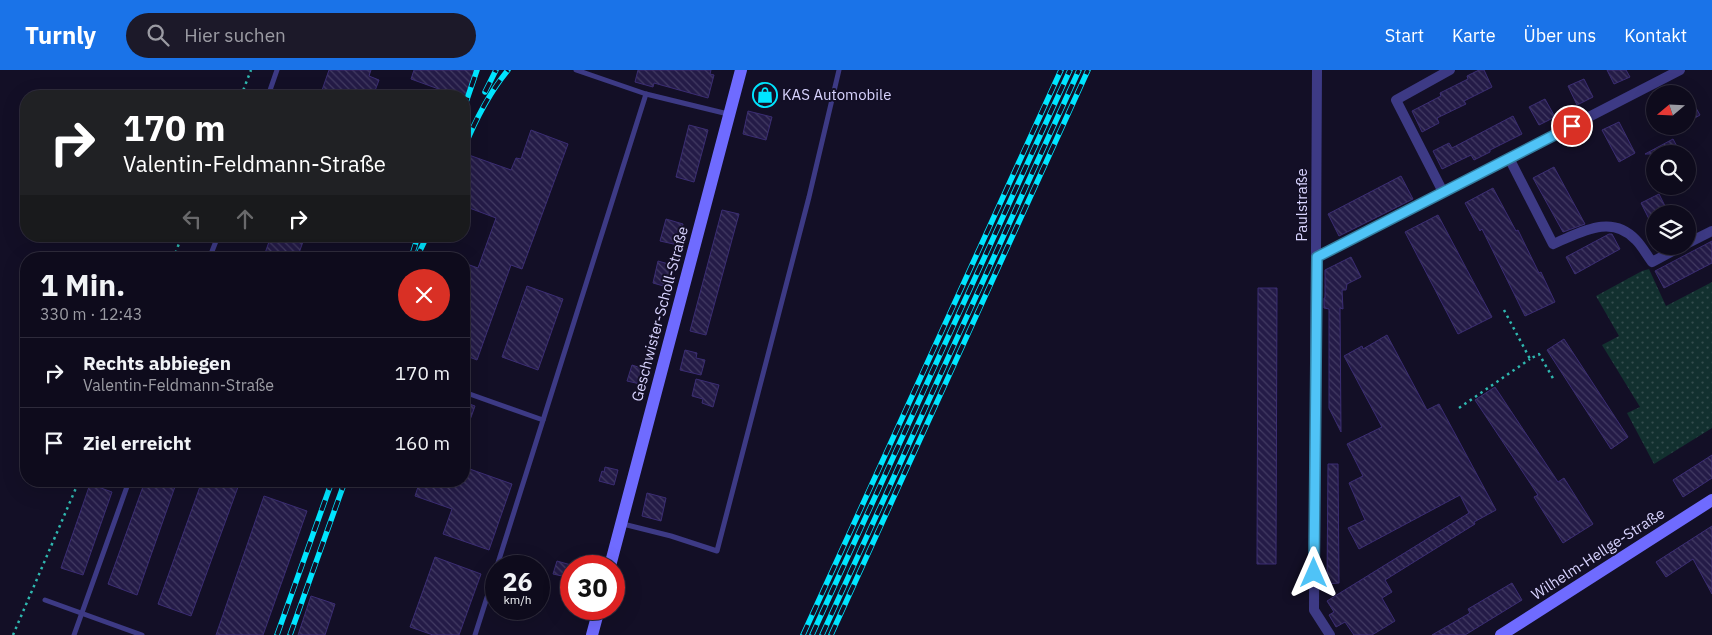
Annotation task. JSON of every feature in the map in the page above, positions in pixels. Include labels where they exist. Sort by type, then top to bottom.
[{"type":"street","name":"Geschwister-Scholl-Straße","points":[[613,555],[741,70]]},
{"type":"street","name":"Paulstraße","points":[[1317,70],[1314,610],[1330,635]]},
{"type":"street","points":[[1443,192],[1396,100],[1450,70]]},
{"type":"street","points":[[1317,257],[1680,70]]},
{"type":"street","points":[[1509,158],[1554,244],[1593,227],[1615,226],[1634,238],[1646,254]]},
{"type":"street","points":[[1696,239],[1712,231]]},
{"type":"street","points":[[1647,255],[1652,262],[1665,255]]},
{"type":"street","name":"Wilhelm-Hellge-Straße","points":[[1501,635],[1712,500]]},
{"type":"street","points":[[592,635],[596,620]]},
{"type":"lane","points":[[270,90],[277,70]]},
{"type":"lane","points":[[576,70],[646,94],[729,114]]},
{"type":"lane","points":[[622,524],[671,536],[716,551],[809,197],[839,70]]},
{"type":"lane","points":[[501,555],[646,94]]},
{"type":"lane","points":[[470,394],[544,420]]},
{"type":"lane","points":[[74,635],[128,487]]},
{"type":"lane","points":[[45,600],[142,635]]},
{"type":"lane","points":[[475,635],[485,604]]},
{"type":"path","points":[[243,90],[251,70]]},
{"type":"path","points":[[1504,310],[1530,359]]},
{"type":"path","points":[[1459,408],[1539,354],[1554,380]]},
{"type":"path","points":[[12,635],[76,487]]},
{"type":"green space","points":[[1649,269],[1666,306],[1712,282],[1712,428],[1654,464],[1627,413],[1640,407],[1602,345],[1619,336],[1596,296]]},
{"type":"building","points":[[329,70],[371,70],[369,76],[379,80],[375,90],[322,90]]},
{"type":"building","points":[[414,70],[476,70],[468,90],[441,90],[411,79]]},
{"type":"building","points":[[638,70],[711,70],[710,74],[714,75],[708,98],[654,83],[653,87],[635,82]]},
{"type":"building","points":[[1479,70],[1484,70],[1492,87],[1464,101],[1466,104],[1437,118],[1439,123],[1422,132],[1412,111],[1441,96],[1440,93],[1468,79],[1467,76]]},
{"type":"building","points":[[1607,70],[1626,70],[1630,77],[1614,84]]},
{"type":"building","points":[[1584,79],[1593,97],[1577,105],[1568,86]]},
{"type":"building","points":[[1545,99],[1555,117],[1539,125],[1529,107]]},
{"type":"building","points":[[1696,108],[1700,115],[1696,117]]},
{"type":"building","points":[[748,111],[772,117],[766,140],[743,134]]},
{"type":"building","points":[[1513,116],[1522,134],[1474,160],[1471,155],[1442,169],[1433,151],[1449,143],[1452,148]]},
{"type":"building","points":[[1619,122],[1635,153],[1619,162],[1602,130]]},
{"type":"building","points":[[689,125],[708,130],[694,182],[676,177]]},
{"type":"building","points":[[531,130],[568,144],[522,269],[511,265],[477,360],[470,357],[470,265],[478,268],[496,218],[470,208],[470,155],[511,170],[516,158],[521,159]]},
{"type":"building","points":[[1673,139],[1676,145],[1662,145]]},
{"type":"building","points":[[1554,167],[1585,224],[1563,232],[1533,178]]},
{"type":"building","points":[[1401,176],[1413,199],[1339,236],[1328,214]]},
{"type":"building","points":[[1493,188],[1516,231],[1518,230],[1539,273],[1541,272],[1555,302],[1525,316],[1482,229],[1480,231],[1465,203]]},
{"type":"building","points":[[1660,195],[1664,205],[1646,205],[1646,213],[1641,203]]},
{"type":"building","points":[[722,210],[739,214],[706,335],[690,331]]},
{"type":"building","points":[[1438,215],[1492,317],[1458,334],[1405,232]]},
{"type":"building","points":[[666,219],[683,224],[678,245],[660,241]]},
{"type":"building","points":[[1612,234],[1620,249],[1575,274],[1566,257]]},
{"type":"building","points":[[1712,241],[1712,263],[1664,288],[1655,271],[1685,255],[1696,255],[1696,249]]},
{"type":"building","points":[[269,242],[303,242],[299,252],[265,252]]},
{"type":"building","points":[[1351,257],[1361,277],[1347,284],[1346,290],[1342,290],[1343,309],[1340,308],[1341,432],[1329,408],[1329,309],[1324,308],[1325,270]]},
{"type":"building","points":[[658,261],[672,265],[667,287],[653,283]]},
{"type":"building","points":[[527,286],[563,299],[538,370],[502,357]]},
{"type":"building","points":[[1258,288],[1277,288],[1276,564],[1257,564]]},
{"type":"building","points":[[1387,335],[1427,410],[1439,404],[1496,510],[1474,522],[1475,524],[1385,580],[1392,592],[1382,598],[1395,621],[1372,635],[1354,635],[1345,622],[1336,627],[1329,615],[1334,612],[1327,601],[1469,513],[1460,495],[1359,549],[1348,528],[1365,520],[1349,483],[1363,476],[1347,444],[1382,427],[1344,356],[1362,346],[1363,349]]},
{"type":"building","points":[[1564,339],[1628,437],[1611,449],[1547,350]]},
{"type":"building","points":[[685,350],[697,353],[696,358],[705,360],[701,375],[680,370]]},
{"type":"building","points":[[632,365],[644,369],[640,384],[627,381]]},
{"type":"building","points":[[696,379],[719,385],[713,407],[702,403],[703,399],[692,396]]},
{"type":"building","points":[[1495,387],[1558,482],[1564,478],[1593,524],[1563,543],[1534,497],[1538,495],[1475,400]]},
{"type":"building","points":[[470,404],[475,406],[470,420]]},
{"type":"building","points":[[1712,455],[1712,478],[1683,497],[1673,480]]},
{"type":"building","points":[[1328,464],[1338,464],[1339,583],[1327,584]]},
{"type":"building","points":[[605,467],[618,470],[614,485],[599,481]]},
{"type":"building","points":[[470,469],[512,484],[489,550],[443,534],[452,509],[415,496],[418,487],[470,487]]},
{"type":"building","points":[[89,487],[98,487],[112,492],[83,575],[61,568]]},
{"type":"building","points":[[143,487],[175,487],[137,595],[108,584]]},
{"type":"building","points":[[200,487],[238,487],[191,616],[158,604]]},
{"type":"building","points":[[647,493],[666,498],[661,521],[642,516]]},
{"type":"building","points":[[264,496],[307,511],[263,635],[216,635]]},
{"type":"building","points":[[1712,526],[1712,594],[1693,559],[1666,577],[1656,562]]},
{"type":"building","points":[[435,557],[481,574],[459,635],[433,635],[410,627]]},
{"type":"building","points":[[557,561],[560,562],[560,576],[553,574]]},
{"type":"building","points":[[1512,583],[1522,600],[1465,635],[1432,635],[1470,613],[1468,609]]},
{"type":"building","points":[[311,596],[335,604],[325,635],[298,635]]},
{"type":"railway","points":[[470,90],[477,70]]},
{"type":"railway","points":[[485,92],[496,70]]},
{"type":"railway","points":[[470,135],[483,107],[508,70]]},
{"type":"railway","points":[[803,635],[1061,70]]},
{"type":"railway","points":[[812,635],[1070,70]]},
{"type":"railway","points":[[822,635],[1079,70]]},
{"type":"railway","points":[[831,635],[1088,70]]},
{"type":"railway","points":[[413,252],[416,242]]},
{"type":"railway","points":[[419,252],[424,242]]},
{"type":"railway","points":[[277,635],[330,487]]},
{"type":"railway","points":[[290,635],[343,487]]},
{"type":"place","name":"KAS Automobile","points":[[765,95]]},
{"type":"route","points":[[1314,573],[1317,257],[1572,126]]}]
